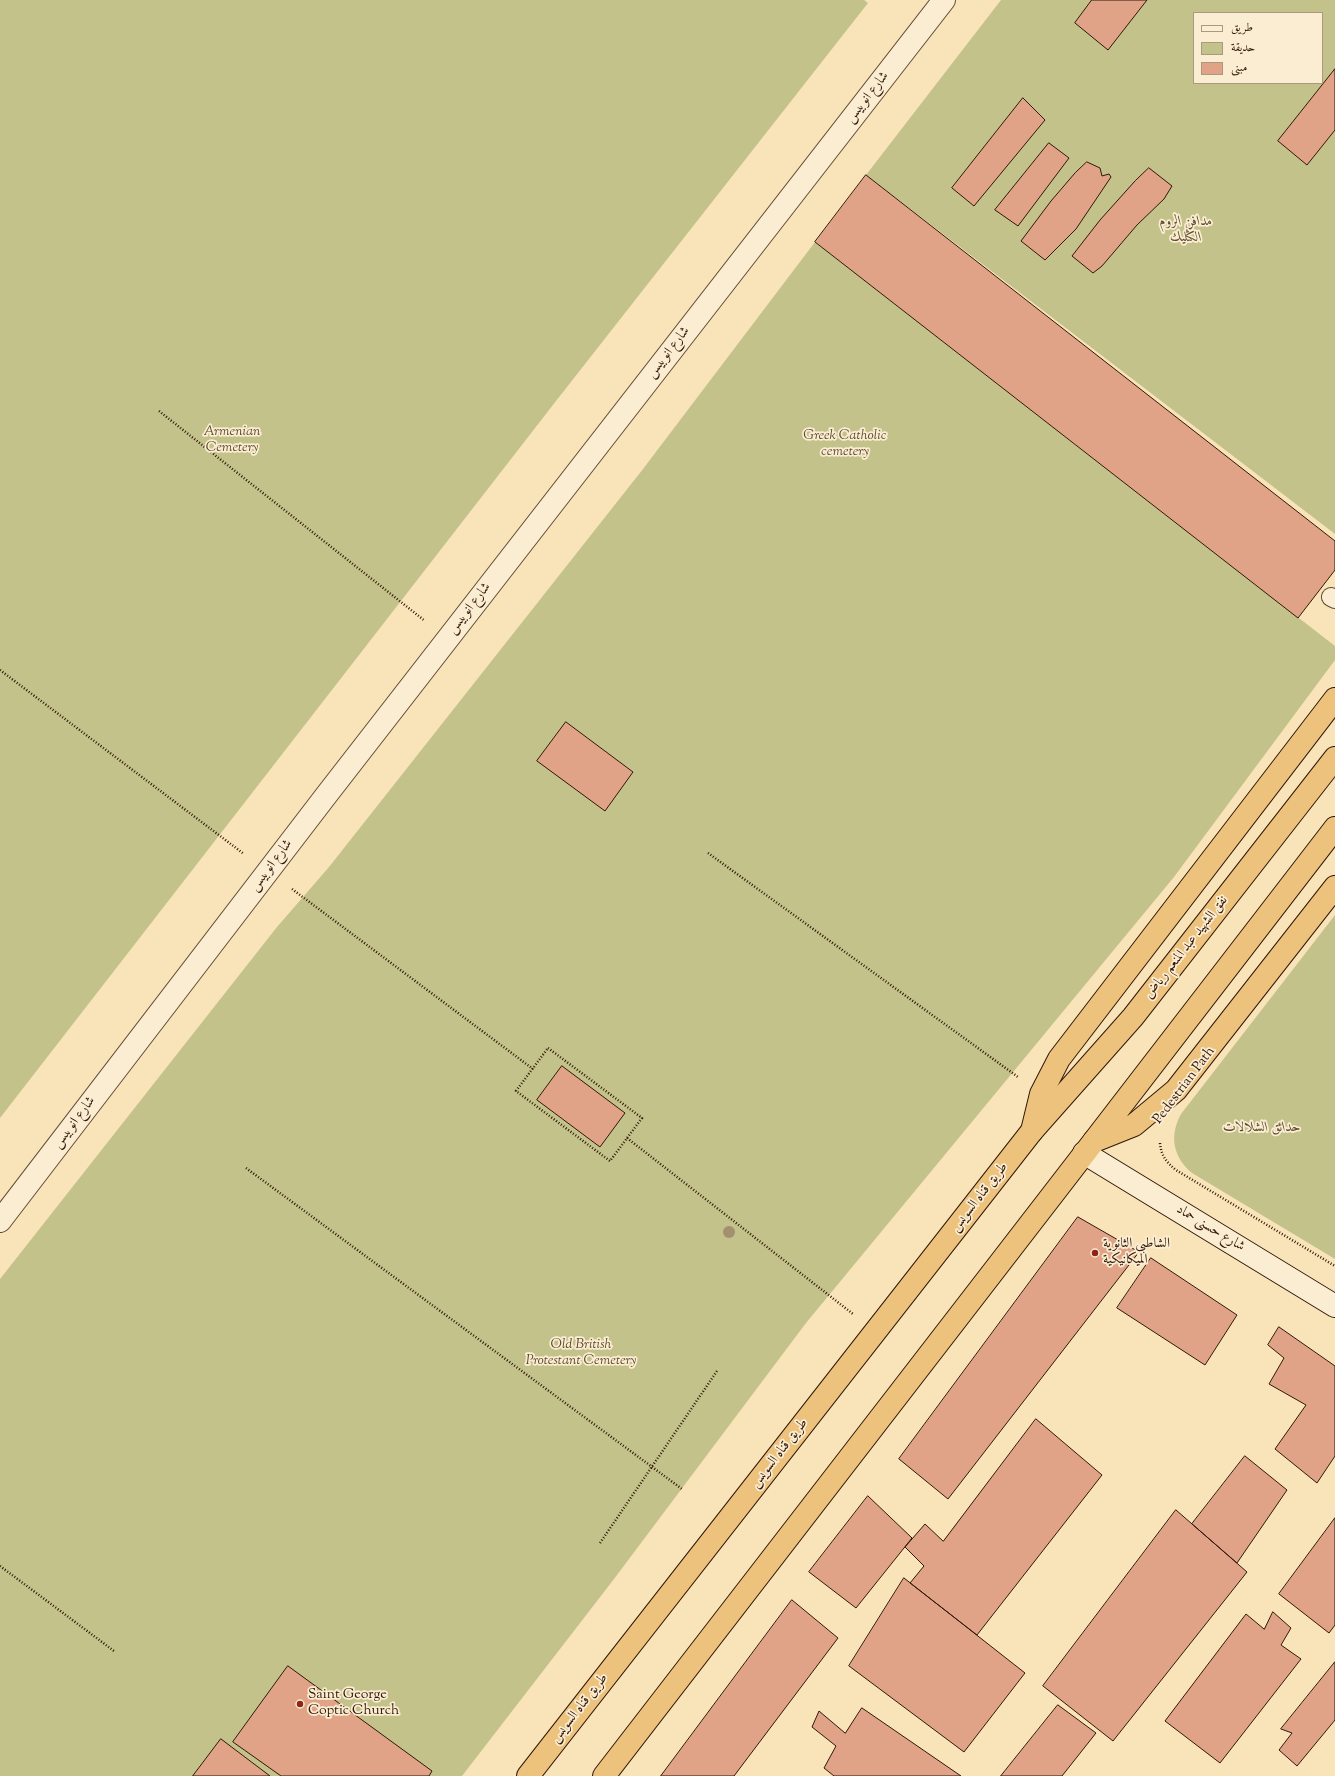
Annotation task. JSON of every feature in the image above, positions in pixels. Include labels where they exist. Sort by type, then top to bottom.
[{"type":"highway","points":[[1032,1132],[1041,1094],[1059,1059],[1335,699]]},
{"type":"highway","name":"نفق الشهيد عبد المنعم رياض","points":[[1032,1132],[1134,1017],[1335,758]]},
{"type":"highway","points":[[604,1776],[1335,828]]},
{"type":"highway","points":[[1089,1147],[1134,1125],[1176,1090],[1335,887]]},
{"type":"highway","name":"طريق قناه السويس","points":[[528,1776],[1032,1132]]},
{"type":"street","name":"شارع انوبيس","points":[[0,1221],[448,638],[944,0]]},
{"type":"street","name":"شارع حسنى حماد","points":[[1089,1147],[1335,1306]]},
{"type":"path","points":[[159,411],[448,638]]},
{"type":"path","points":[[0,670],[533,1069]]},
{"type":"path","points":[[708,853],[1041,1094]]},
{"type":"path","points":[[548,1048],[642,1118],[627,1138],[610,1161],[516,1091],[548,1048]]},
{"type":"path","points":[[627,1138],[875,1332]]},
{"type":"path","name":"Pedestrian Path","points":[[1160,1138],[1162,1154],[1168,1164],[1176,1170],[1335,1266]]},
{"type":"path","points":[[246,1168],[682,1489]]},
{"type":"path","points":[[600,1543],[718,1371]]},
{"type":"path","points":[[0,1566],[114,1651]]},
{"type":"green space","name":"Armenian Cemetery","points":[[0,0],[864,0],[868,3],[556,401],[0,1118]]},
{"type":"green space","name":"مدافن الروم الكثليك","points":[[1001,0],[1335,0],[1335,534],[866,175]]},
{"type":"green space","points":[[815,242],[1335,646],[1335,660],[1174,877],[806,1323],[614,1579],[462,1776],[0,1776],[0,1279],[277,927],[329,867],[643,469]]},
{"type":"green space","name":"حدائق الشلالات","points":[[1335,915],[1335,1259],[1192,1173],[1177,1153],[1174,1138],[1177,1122],[1181,1114]]},
{"type":"building","points":[[1092,0],[1147,0],[1108,50],[1075,23]]},
{"type":"building","points":[[1335,69],[1335,130],[1307,165],[1278,141]]},
{"type":"building","points":[[1023,98],[1045,120],[974,206],[952,188]]},
{"type":"building","points":[[1049,143],[1069,158],[1018,226],[995,210]]},
{"type":"building","points":[[1087,162],[1100,168],[1102,176],[1109,174],[1111,177],[1076,229],[1045,260],[1021,241],[1051,201],[1075,173]]},
{"type":"building","points":[[1149,168],[1172,186],[1164,199],[1137,225],[1102,266],[1093,273],[1072,256],[1100,220],[1135,181]]},
{"type":"building","points":[[866,175],[1335,541],[1335,570],[1298,618],[815,242]]},
{"type":"building","points":[[566,722],[633,772],[605,811],[537,761]]},
{"type":"building","points":[[562,1066],[625,1113],[600,1147],[537,1100]]},
{"type":"building","points":[[1078,1217],[1139,1252],[948,1499],[899,1459]]},
{"type":"building","points":[[1151,1258],[1237,1315],[1205,1365],[1117,1308]]},
{"type":"building","points":[[1279,1327],[1335,1366],[1335,1456],[1317,1483],[1275,1449],[1306,1405],[1269,1384],[1284,1358],[1268,1345]]},
{"type":"building","points":[[1036,1419],[1102,1475],[977,1635],[910,1583],[924,1566],[905,1547],[925,1524],[943,1541]]},
{"type":"building","points":[[1245,1456],[1287,1490],[1237,1563],[1192,1524]]},
{"type":"building","points":[[868,1496],[912,1538],[856,1608],[809,1572]]},
{"type":"building","points":[[1176,1510],[1247,1572],[1113,1741],[1043,1686]]},
{"type":"building","points":[[1335,1518],[1335,1625],[1329,1633],[1279,1594]]},
{"type":"building","points":[[904,1578],[1025,1673],[964,1752],[849,1666]]},
{"type":"building","points":[[792,1600],[838,1638],[734,1776],[661,1776]]},
{"type":"building","points":[[1273,1612],[1291,1628],[1281,1645],[1301,1659],[1220,1763],[1165,1721],[1246,1614],[1264,1629]]},
{"type":"building","points":[[1335,1662],[1335,1720],[1297,1766],[1279,1750],[1292,1733],[1281,1729]]},
{"type":"building","name":"Saint George Coptic Church","points":[[288,1666],[432,1771],[429,1776],[281,1776],[233,1742]]},
{"type":"building","points":[[1058,1705],[1096,1733],[1062,1776],[1001,1776]]},
{"type":"building","points":[[862,1708],[961,1776],[834,1776],[824,1768],[836,1746],[812,1727],[819,1711],[845,1733]]},
{"type":"building","points":[[221,1739],[270,1776],[193,1776]]},
{"type":"place","name":"الشاطبي الثانوية الميكانيكية","points":[[1095,1253]]},
{"type":"place","name":"Saint George Coptic Church","points":[[300,1704]]},
{"type":"park label","name":"Greek Catholic cemetery","points":[[845,446]]},
{"type":"park label","name":"Old British Protestant Cemetery","points":[[581,1354]]}]
